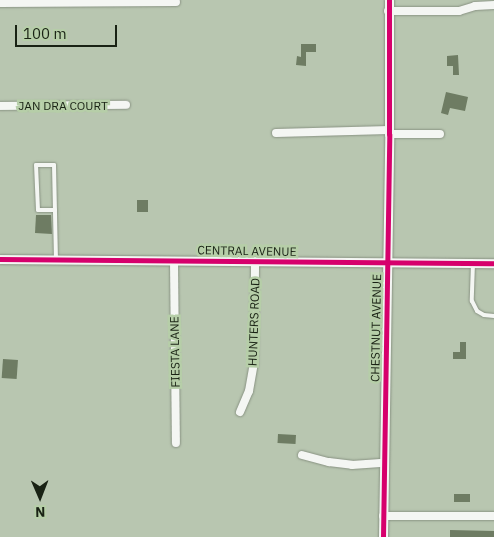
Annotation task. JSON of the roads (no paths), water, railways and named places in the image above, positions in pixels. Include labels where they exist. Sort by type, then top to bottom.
[{"type":"street","name":"CHESTNUT AVENUE","points":[[383,537],[389,132],[388,0]]},
{"type":"street","points":[[0,3],[176,2]]},
{"type":"street","points":[[388,11],[459,11],[475,6],[494,4]]},
{"type":"street","name":"JAN DRA COURT","points":[[0,106],[126,105]]},
{"type":"street","points":[[276,133],[389,132],[440,134]]},
{"type":"street","name":"CENTRAL AVENUE","points":[[0,259],[387,264],[494,263]]},
{"type":"street","name":"FIESTA LANE","points":[[174,261],[176,443]]},
{"type":"street","name":"HUNTERS ROAD","points":[[240,412],[249,391],[254,364],[255,261]]},
{"type":"street","points":[[302,455],[329,462],[352,465],[384,463]]},
{"type":"street","points":[[383,516],[494,516]]},
{"type":"lane","points":[[55,210],[38,210],[36,165],[54,164],[55,210],[56,260]]},
{"type":"lane","points":[[473,263],[472,301],[477,311],[484,315],[494,316]]}]
